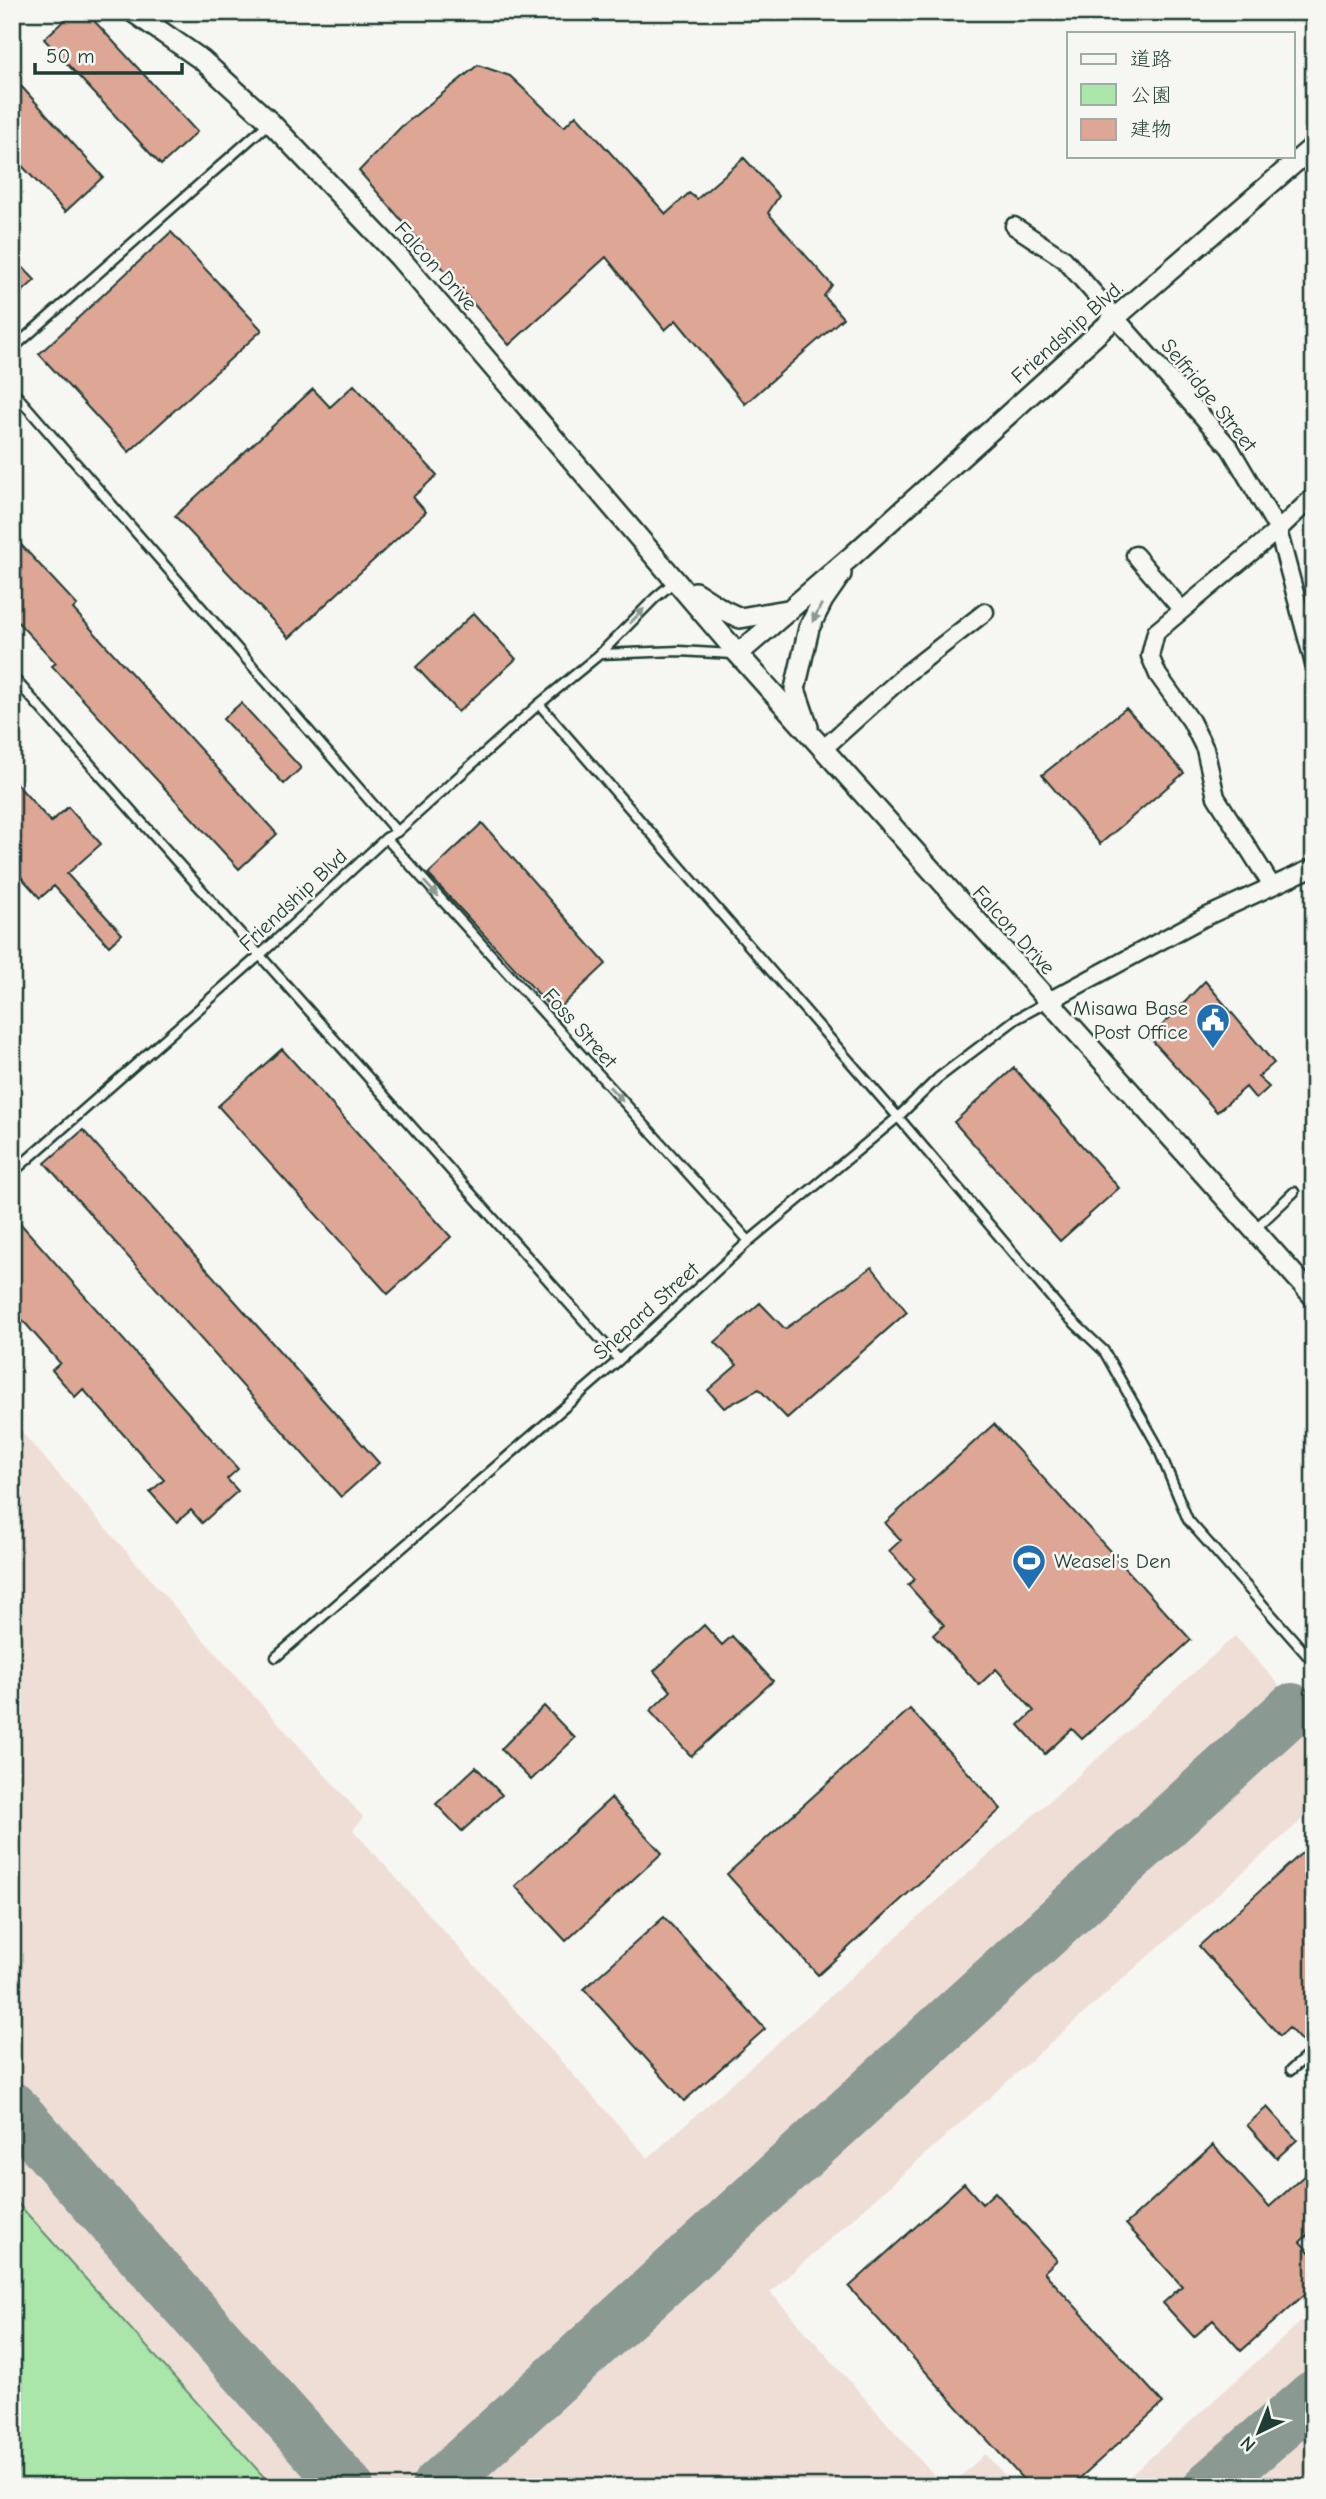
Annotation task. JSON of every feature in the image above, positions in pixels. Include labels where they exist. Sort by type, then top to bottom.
[{"type":"street","name":"Falcon Drive","points":[[133,12],[202,60],[270,122],[399,257],[738,654],[1314,1297]]},
{"type":"street","name":"Friendship Blvd.","points":[[738,654],[853,555],[1116,317],[1314,146]]},
{"type":"street","name":"Selfridge Street","points":[[1014,226],[1064,259],[1230,448],[1278,530],[1314,664]]},
{"type":"street","points":[[1272,886],[1216,797],[1200,739],[1191,721],[1158,675],[1150,656],[1156,632],[1278,530],[1314,496]]},
{"type":"street","name":"Friendship Blvd.","points":[[817,743],[794,689],[809,628],[823,600],[853,555]]},
{"type":"street","points":[[1135,555],[1182,610]]},
{"type":"street","points":[[677,580],[740,618],[787,610]]},
{"type":"street","points":[[817,743],[985,612]]},
{"type":"street","points":[[1047,1002],[1203,918],[1314,867]]},
{"type":"lane","points":[[12,349],[270,122]]},
{"type":"lane","points":[[12,390],[397,832]]},
{"type":"lane","name":"Friendship Blvd","points":[[12,1173],[260,955],[386,838],[397,832],[539,704],[600,654],[655,598],[677,580]]},
{"type":"lane","points":[[600,654],[679,651],[738,654]]},
{"type":"lane","points":[[12,676],[618,1360]]},
{"type":"lane","points":[[539,704],[898,1116],[1065,1314],[1104,1351],[1156,1443],[1188,1520],[1314,1663]]},
{"type":"lane","name":"Foss Street","points":[[386,838],[749,1241]]},
{"type":"lane","name":"Shepard Street","points":[[276,1657],[618,1360],[749,1241],[898,1116],[938,1078],[1016,1019],[1047,1002]]},
{"type":"lane","points":[[1254,1230],[1294,1192]]},
{"type":"lane","points":[[1291,2070],[1314,2050]]},
{"type":"shaded area","points":[[12,1421],[363,1817],[353,1830],[648,2158],[1235,1636],[1314,1724],[1314,1809],[770,2292],[944,2487],[12,2487]]},
{"type":"shaded area","points":[[1314,2310],[1314,2487],[1118,2487]]},
{"type":"shaded area","points":[[985,2454],[1016,2487],[949,2487]]},
{"type":"green space","points":[[12,2197],[273,2487],[12,2487]]},
{"type":"building","points":[[73,12],[86,12],[197,132],[161,165],[44,39]]},
{"type":"building","points":[[478,65],[510,76],[564,127],[576,115],[666,214],[689,193],[697,199],[744,158],[779,196],[768,213],[832,285],[824,296],[843,318],[745,404],[676,320],[665,330],[606,257],[509,345],[359,171],[401,127]]},
{"type":"building","points":[[12,76],[103,177],[65,212],[12,155]]},
{"type":"building","points":[[171,232],[262,330],[129,452],[39,354]]},
{"type":"building","points":[[12,256],[35,280],[12,301]]},
{"type":"building","points":[[354,385],[437,475],[413,497],[426,512],[289,638],[175,516],[313,389],[330,407]]},
{"type":"building","points":[[12,535],[77,605],[73,609],[277,834],[239,869],[52,666],[56,663],[12,616]]},
{"type":"building","points":[[474,613],[516,659],[458,712],[416,667]]},
{"type":"building","points":[[241,703],[301,768],[284,784],[223,719]]},
{"type":"building","points":[[1126,708],[1184,773],[1100,844],[1042,775]]},
{"type":"building","points":[[12,779],[51,822],[68,807],[101,844],[67,874],[122,934],[109,946],[54,886],[40,898],[12,867]]},
{"type":"building","points":[[482,823],[606,964],[555,1012],[428,874]]},
{"type":"building","name":"Misawa Base Post Office","points":[[1205,981],[1274,1063],[1258,1077],[1269,1087],[1256,1099],[1246,1087],[1217,1112],[1150,1038]]},
{"type":"building","points":[[282,1049],[451,1237],[388,1294],[218,1106]]},
{"type":"building","points":[[1014,1068],[1119,1188],[1060,1241],[954,1122]]},
{"type":"building","points":[[83,1130],[379,1463],[341,1497],[45,1163]]},
{"type":"building","points":[[12,1214],[238,1469],[227,1479],[238,1491],[202,1523],[191,1510],[177,1522],[150,1492],[164,1480],[83,1389],[75,1397],[52,1370],[60,1363],[12,1308]]},
{"type":"building","points":[[872,1267],[907,1312],[787,1418],[759,1389],[724,1408],[708,1390],[737,1365],[715,1342],[760,1303],[785,1329]]},
{"type":"building","name":"Weasel's Den","points":[[994,1424],[1191,1640],[1082,1739],[1072,1729],[1045,1754],[1019,1725],[1034,1711],[996,1669],[979,1685],[933,1635],[944,1625],[908,1585],[915,1579],[889,1551],[901,1540],[885,1523]]},
{"type":"building","points":[[704,1625],[722,1645],[732,1636],[773,1681],[691,1756],[650,1711],[671,1691],[654,1671]]},
{"type":"building","points":[[544,1706],[575,1738],[531,1780],[501,1749]]},
{"type":"building","points":[[910,1709],[1001,1809],[818,1975],[727,1874]]},
{"type":"building","points":[[476,1767],[502,1795],[462,1831],[436,1804]]},
{"type":"building","points":[[611,1798],[662,1853],[566,1941],[515,1886]]},
{"type":"building","points":[[1314,1842],[1314,2044],[1307,2047],[1289,2028],[1280,2036],[1199,1946]]},
{"type":"building","points":[[664,1917],[765,2029],[684,2101],[584,1989]]},
{"type":"building","points":[[1267,2107],[1297,2140],[1277,2158],[1247,2125]]},
{"type":"building","points":[[1213,2145],[1269,2207],[1314,2167],[1314,2229],[1300,2242],[1314,2257],[1314,2286],[1241,2351],[1213,2320],[1194,2337],[1163,2303],[1182,2286],[1126,2224]]},
{"type":"building","points":[[964,2183],[982,2204],[995,2192],[1057,2260],[1044,2272],[1163,2403],[1070,2487],[1030,2487],[849,2287]]},
{"type":"taxiway","points":[[437,2487],[1292,1709]]},
{"type":"taxiway","points":[[12,2108],[348,2487]]},
{"type":"taxiway","points":[[1209,2487],[1314,2396]]},
{"type":"place","name":"Misawa Base Post Office","points":[[1213,1050]]},
{"type":"place","name":"Weasel's Den","points":[[1029,1591]]}]
